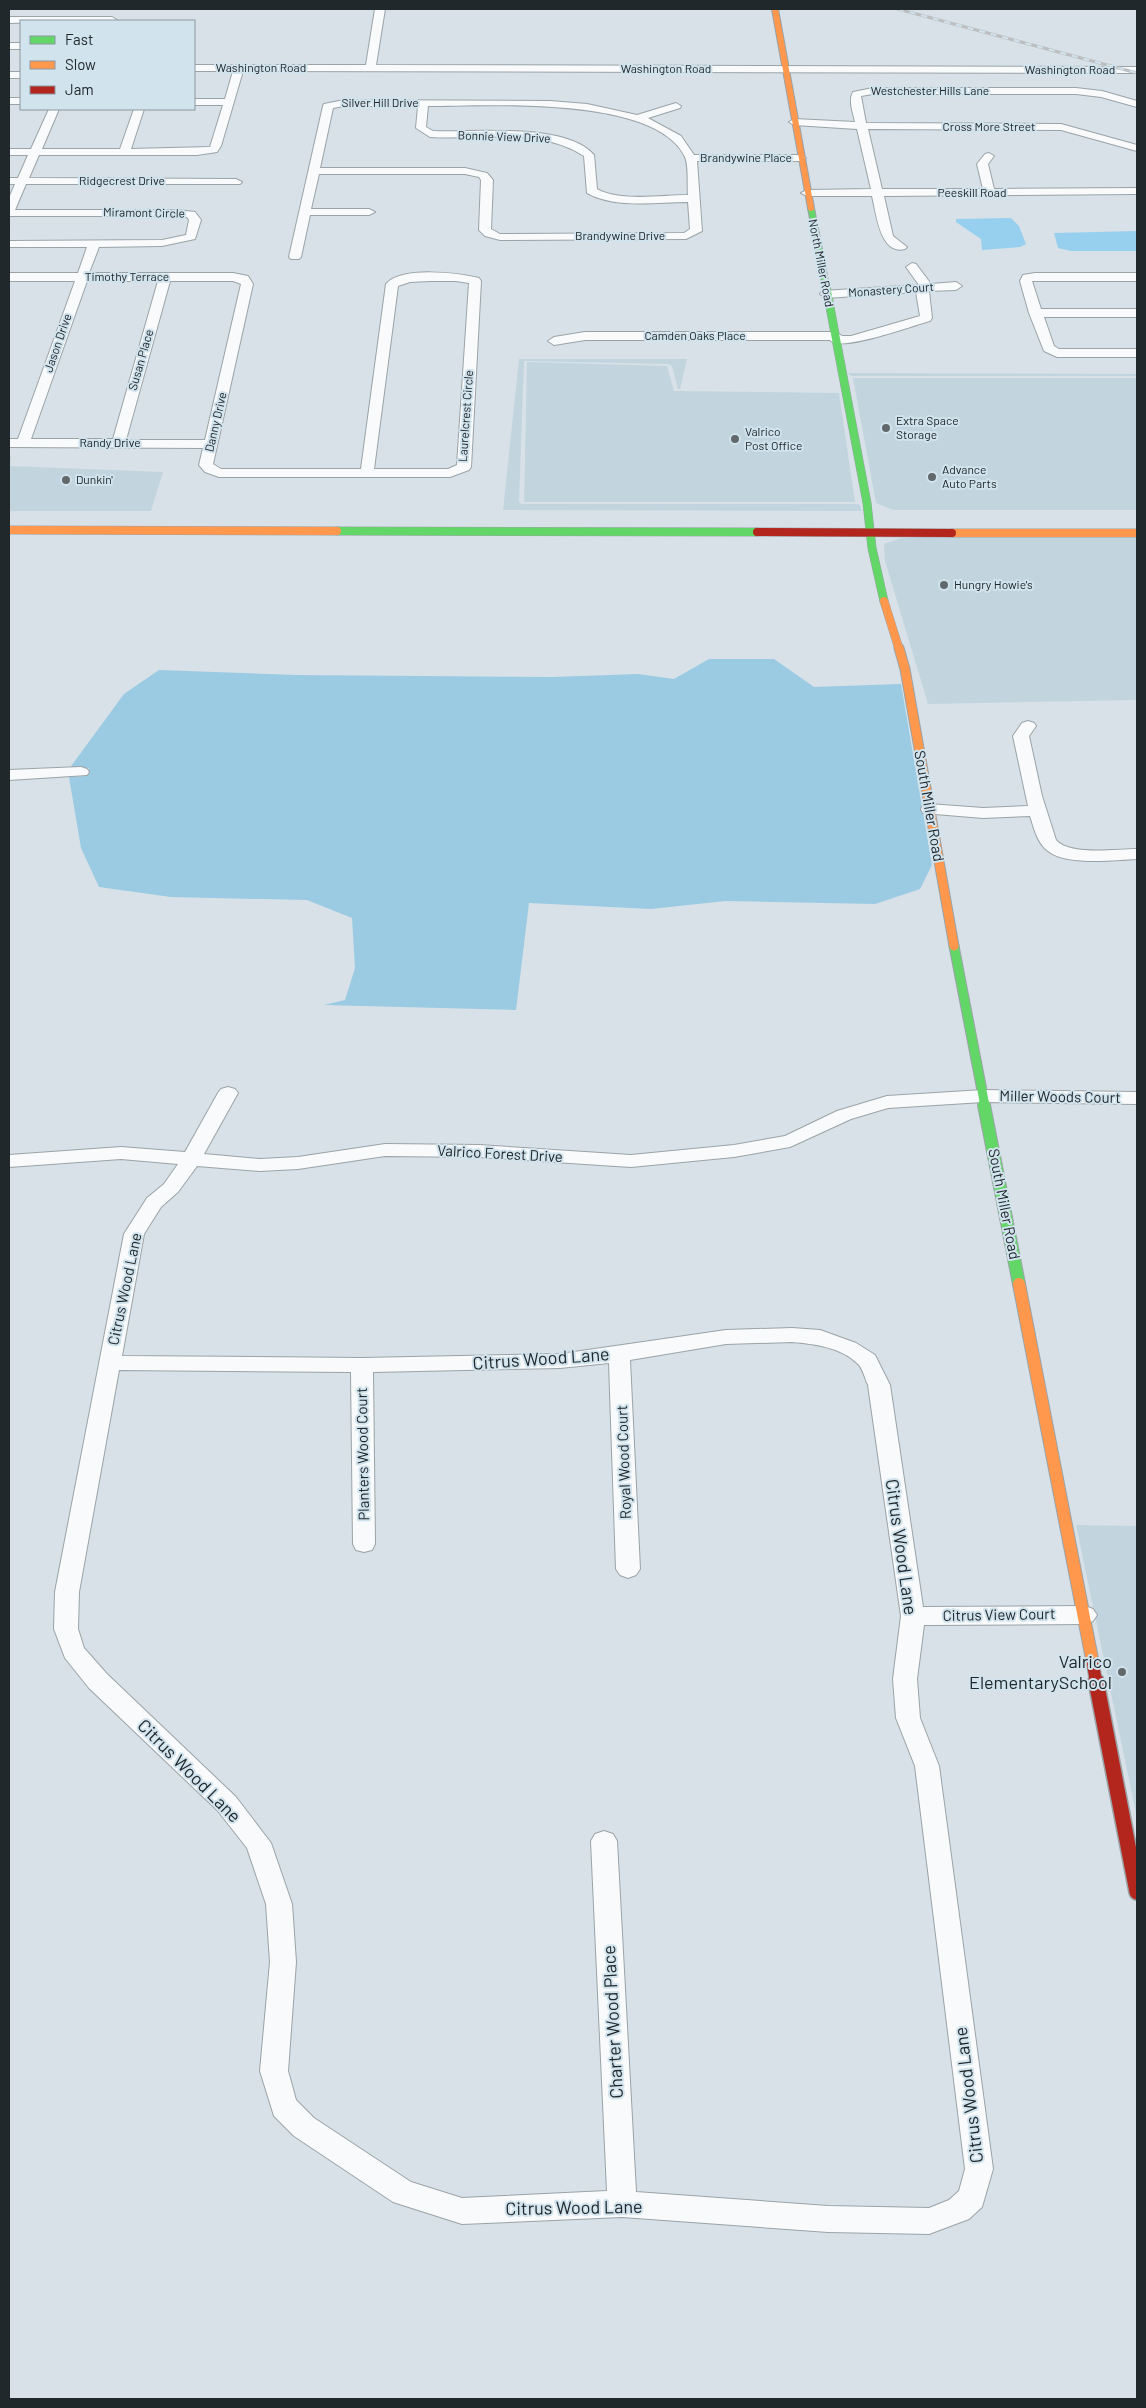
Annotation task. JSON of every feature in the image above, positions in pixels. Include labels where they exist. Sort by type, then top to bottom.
[{"type":"main road","name":"North Miller Road","points":[[776,9],[800,158],[826,294],[873,517]]},
{"type":"main road","points":[[477,532],[478,516]]},
{"type":"main road","points":[[853,517],[873,517]]},
{"type":"main road","name":"South Miller Road","points":[[873,517],[870,532],[883,599],[905,668],[929,813],[1085,1614],[1137,1892]]},
{"type":"main road","points":[[9,522],[32,522],[56,518]]},
{"type":"main road","points":[[9,530],[1137,533]]},
{"type":"street","points":[[370,69],[380,9]]},
{"type":"street","name":"Washington Road","points":[[195,68],[238,72],[370,69],[499,74],[785,69],[1137,70]]},
{"type":"street","points":[[195,76],[238,72],[229,102],[195,102]]},
{"type":"street","name":"Westchester Hills Lane","points":[[901,247],[888,238],[861,126],[856,96],[868,91],[1082,91],[1102,94],[1137,104]]},
{"type":"street","name":"Silver Hill Drive","points":[[295,257],[328,106],[344,103],[424,103],[497,99]]},
{"type":"street","name":"Brandywine Drive","points":[[313,171],[466,171],[484,175],[487,180],[485,230],[489,234],[500,237],[686,236],[696,231],[691,158],[687,147],[676,136],[638,118],[576,106],[497,99]]},
{"type":"street","name":"Ridgecrest Drive","points":[[9,152],[213,150],[229,102]]},
{"type":"street","name":"Bonnie View Drive","points":[[424,103],[420,128],[430,134],[540,136],[562,140],[579,146],[589,155],[591,191],[596,196],[611,198],[694,198]]},
{"type":"street","points":[[638,118],[676,106]]},
{"type":"street","points":[[9,211],[54,110]]},
{"type":"street","points":[[124,152],[140,110]]},
{"type":"street","name":"Cross More Street","points":[[795,124],[1061,127],[1137,148]]},
{"type":"street","points":[[989,156],[982,164],[990,193]]},
{"type":"street","name":"Brandywine Place","points":[[691,158],[800,158]]},
{"type":"street","name":"Ridgecrest Drive","points":[[9,181],[236,182]]},
{"type":"street","name":"Peeskill Road","points":[[807,193],[1137,191]]},
{"type":"street","name":"Miramont Circle","points":[[9,211],[177,212],[191,214],[195,220],[191,237],[162,244],[9,244]]},
{"type":"street","points":[[304,212],[369,212]]},
{"type":"street","name":"Jason Drive","points":[[23,443],[94,244]]},
{"type":"street","points":[[912,267],[924,284],[924,288]]},
{"type":"street","name":"Timothy Terrace","points":[[9,276],[244,279]]},
{"type":"street","name":"Laurelcrest Circle","points":[[430,276],[456,277],[475,281],[464,467],[450,472],[366,474],[392,284],[408,278],[430,276]]},
{"type":"street","name":"Susan Place","points":[[118,444],[165,277]]},
{"type":"street","points":[[1137,277],[1027,278],[1026,281],[1048,348],[1057,354],[1137,353]]},
{"type":"street","name":"Danny Drive","points":[[244,279],[247,284],[206,465],[210,470],[219,473],[366,474]]},
{"type":"street","name":"Monastery Court","points":[[826,294],[956,286]]},
{"type":"street","name":"Camden Oaks Place","points":[[554,341],[585,336],[836,338],[852,340],[924,320],[926,316],[922,293],[924,288]]},
{"type":"street","points":[[1035,313],[1137,313]]},
{"type":"street","name":"Randy Drive","points":[[9,443],[210,444]]},
{"type":"street","points":[[1028,726],[1021,736],[1037,810],[1047,842],[1055,849],[1080,854],[1137,854]]},
{"type":"street","points":[[9,775],[81,772]]},
{"type":"street","points":[[929,813],[948,806],[1000,806],[1037,810]]},
{"type":"street","points":[[929,813],[968,817],[986,814],[1013,814],[1037,810]]},
{"type":"street","name":"Citrus Wood Lane","points":[[110,1363],[362,1365],[560,1361],[619,1354],[726,1337],[792,1335],[820,1337],[848,1348],[867,1360],[879,1385],[912,1616],[905,1679],[908,1718],[926,1766],[945,1904],[979,2169],[972,2198],[959,2210],[928,2221],[828,2220],[622,2204],[462,2211],[403,2193],[304,2127],[284,2106],[274,2071],[282,1962],[279,1904],[258,1844],[227,1804],[98,1681],[73,1652],[66,1629],[67,1592],[134,1234],[154,1203],[171,1188],[192,1158],[228,1093]]},
{"type":"street","name":"Miller Woods Court","points":[[983,1096],[1137,1098]]},
{"type":"street","name":"Valrico Forest Drive","points":[[9,1161],[121,1153],[260,1164],[298,1163],[385,1150],[480,1151],[631,1161],[734,1151],[790,1141],[844,1115],[887,1102],[983,1096]]},
{"type":"street","name":"Royal Wood Court","points":[[619,1354],[628,1569]]},
{"type":"street","name":"Planters Wood Court","points":[[362,1365],[364,1544]]},
{"type":"street","name":"Citrus View Court","points":[[912,1616],[1085,1614]]},
{"type":"street","name":"Charter Wood Place","points":[[604,1841],[622,2204]]},
{"type":"shaded area","points":[[1011,218],[1019,226],[1026,244],[1020,247],[982,250],[981,239],[956,222],[956,219]]},
{"type":"shaded area","points":[[1137,231],[1137,251],[1071,251],[1058,248],[1054,233]]},
{"type":"shaded area","points":[[519,359],[687,359],[680,389],[678,389],[672,366],[668,364],[524,361],[519,502],[521,504],[859,504],[862,511],[503,510]]},
{"type":"shaded area","points":[[527,362],[667,366],[674,391],[839,393],[855,502],[524,502]]},
{"type":"shaded area","points":[[848,373],[1137,374],[1137,376],[851,376]]},
{"type":"shaded area","points":[[853,378],[1137,378],[1137,510],[893,510],[876,503]]},
{"type":"shaded area","points":[[9,456],[11,456],[10,466],[163,472],[151,511],[9,511]]},
{"type":"shaded area","points":[[1137,537],[1137,700],[928,704],[885,561],[884,544],[901,538]]},
{"type":"shaded area","points":[[709,659],[774,659],[814,687],[901,684],[932,865],[920,889],[875,904],[725,901],[651,909],[529,903],[516,1010],[324,1005],[345,1000],[355,968],[352,918],[307,900],[171,897],[99,887],[81,848],[69,777],[87,776],[89,768],[69,769],[124,694],[159,670],[296,675],[553,677],[638,674],[674,679]]},
{"type":"shaded area","name":"Valrico ElementarySchool","points":[[1076,1525],[1137,1526],[1137,1818]]},
{"type":"railway","points":[[898,9],[1137,73]]},
{"type":"traffic: fast","points":[[811,208],[867,503],[872,548],[884,601]]},
{"type":"traffic: fast","points":[[337,531],[757,532]]},
{"type":"traffic: fast","points":[[954,946],[1019,1284]]},
{"type":"traffic: slow","points":[[775,9],[811,208]]},
{"type":"traffic: slow","points":[[9,530],[337,531]]},
{"type":"traffic: slow","points":[[952,533],[1137,533]]},
{"type":"traffic: slow","points":[[884,601],[905,669],[954,946]]},
{"type":"traffic: slow","points":[[1019,1284],[1093,1664]]},
{"type":"traffic: jam","points":[[757,532],[952,533]]},
{"type":"traffic: jam","points":[[1093,1664],[1137,1892]]},
{"type":"place","name":"Extra Space Storage","points":[[886,428]]},
{"type":"place","name":"Valrico Post Office","points":[[735,439]]},
{"type":"place","name":"Advance Auto Parts","points":[[932,477]]},
{"type":"place","name":"Dunkin'","points":[[66,480]]},
{"type":"place","name":"Hungry Howie's","points":[[944,585]]},
{"type":"place","name":"Valrico ElementarySchool","points":[[1122,1672]]}]
